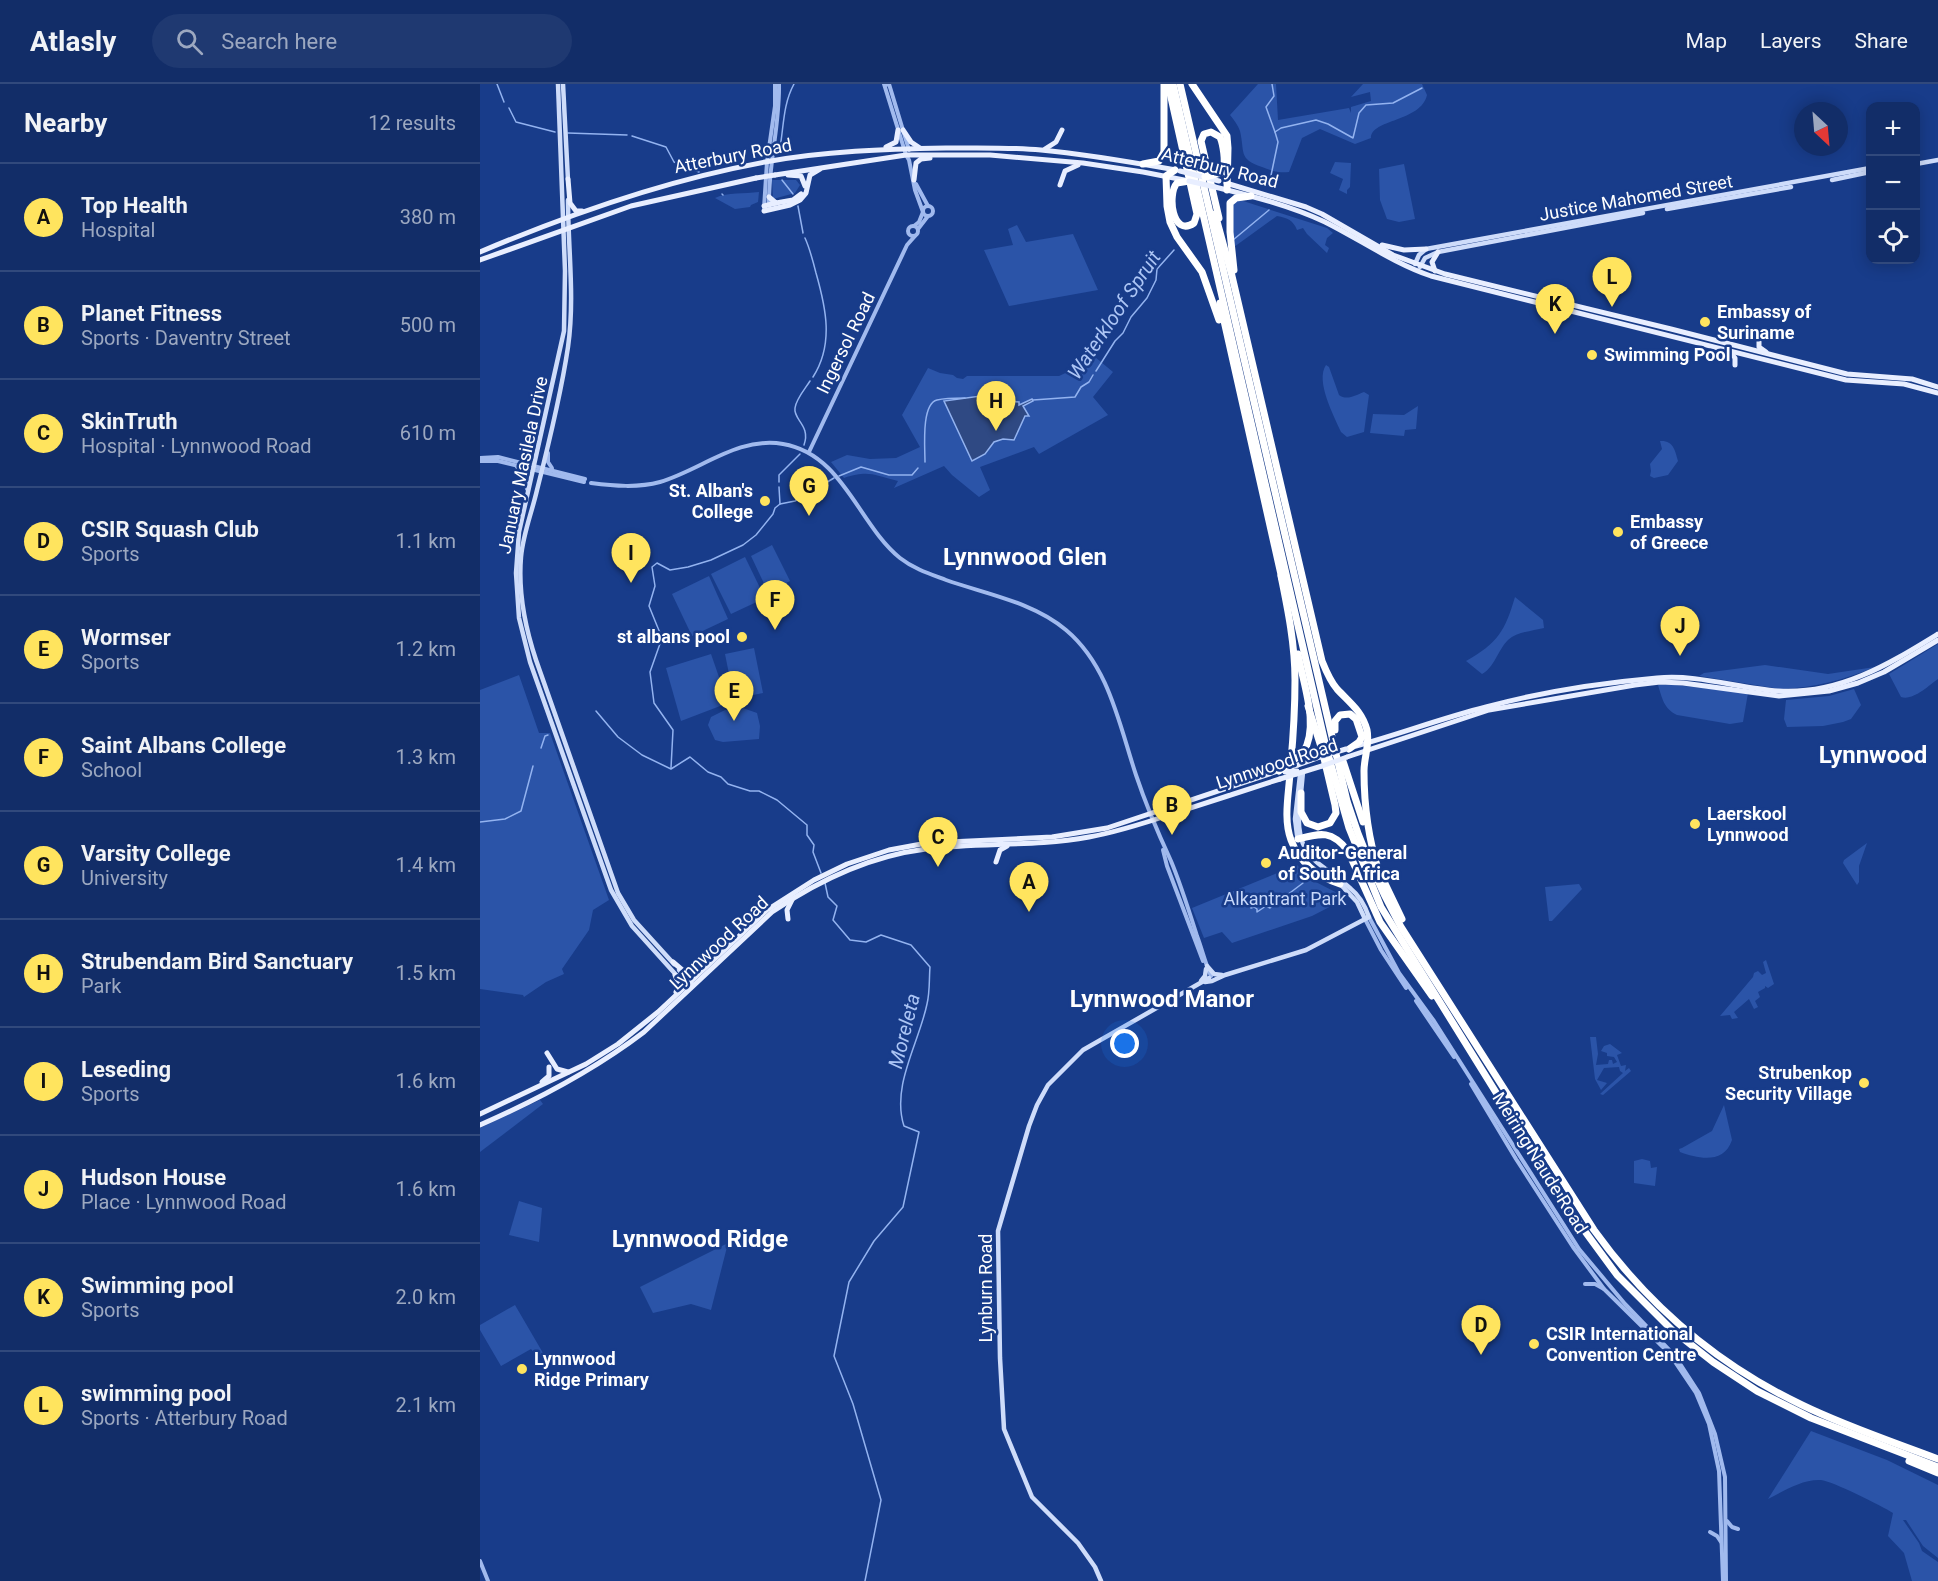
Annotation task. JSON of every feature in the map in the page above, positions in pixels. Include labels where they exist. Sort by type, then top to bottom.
[{"type":"highway","points":[[1143,164],[1159,161],[1164,152],[1166,84]]},
{"type":"highway","points":[[1166,84],[1197,214],[1196,221],[1186,227],[1179,224],[1175,217],[1173,189],[1180,181],[1189,182]]},
{"type":"highway","points":[[1173,84],[1326,747],[1348,828],[1381,907],[1567,1207],[1617,1275],[1649,1309],[1713,1362],[1757,1391],[1793,1410],[1938,1467]]},
{"type":"highway","points":[[1180,84],[1347,801],[1364,852],[1384,896],[1594,1230],[1626,1272],[1648,1296],[1676,1323],[1712,1351],[1768,1388],[1815,1411],[1938,1458]]},
{"type":"highway","points":[[1192,84],[1225,132],[1228,148],[1228,187]]},
{"type":"highway","points":[[1205,177],[1216,178],[1223,170],[1220,136],[1211,132],[1202,136],[1201,146],[1225,241],[1230,270]]},
{"type":"highway","points":[[1177,171],[1166,176],[1170,222],[1205,278],[1230,355]]},
{"type":"highway","points":[[1206,193],[1217,221],[1230,270],[1325,670],[1337,689],[1361,714],[1368,746],[1364,761],[1367,829],[1379,872]]},
{"type":"highway","points":[[1240,314],[1229,206],[1233,199],[1251,196]]},
{"type":"highway","points":[[1205,221],[1230,355],[1316,719],[1326,747]]},
{"type":"highway","points":[[1281,576],[1295,663],[1287,816],[1289,832],[1294,846],[1308,867],[1340,884]]},
{"type":"highway","points":[[1311,611],[1326,706]]},
{"type":"highway","points":[[1279,773],[1303,753],[1310,735],[1308,706],[1294,626]]},
{"type":"highway","points":[[1301,793],[1301,812],[1307,823],[1318,827],[1330,823],[1336,813],[1335,805],[1322,750],[1308,706]]},
{"type":"highway","points":[[1347,749],[1360,740],[1361,732],[1354,716],[1345,713],[1338,716],[1335,721],[1336,732],[1346,771],[1379,872],[1430,971]]},
{"type":"highway","points":[[1299,838],[1329,835],[1342,843],[1348,851],[1380,922],[1479,1065]]},
{"type":"highway","points":[[1894,1451],[1911,1462],[1938,1473]]},
{"type":"main road","name":"January Masilela Drive","points":[[561,84],[559,113],[571,303],[570,329],[549,437],[521,557],[522,602],[530,642],[577,782],[620,897],[634,920],[673,962],[690,986]]},
{"type":"main road","name":"January Masilela Drive","points":[[561,84],[568,179],[565,218]]},
{"type":"main road","points":[[901,130],[921,148]]},
{"type":"main road","points":[[873,150],[895,144],[901,130]]},
{"type":"main road","points":[[1040,150],[1053,145],[1062,130]]},
{"type":"main road","name":"Atterbury Road","points":[[480,260],[656,199],[756,178],[907,153],[921,148],[1040,150],[1143,164],[1205,177]]},
{"type":"main road","name":"Atterbury Road","points":[[480,252],[565,218],[684,180],[770,161],[873,150],[1023,157],[1083,163],[1166,176],[1180,181]]},
{"type":"main road","points":[[915,182],[915,167],[921,159],[966,158],[976,155]]},
{"type":"main road","points":[[1920,162],[1938,159]]},
{"type":"main road","points":[[1060,185],[1065,171],[1083,163]]},
{"type":"main road","points":[[766,208],[797,202],[806,193],[810,175],[833,165]]},
{"type":"main road","name":"Justice Mahomed Street","points":[[1426,249],[1866,170]]},
{"type":"main road","name":"Justice Mahomed Street","points":[[1417,268],[1425,258],[1438,252],[1866,170]]},
{"type":"main road","points":[[766,208],[798,198],[805,184],[803,178],[798,175],[775,175]]},
{"type":"main road","name":"Atterbury Road","points":[[1216,178],[1228,187],[1325,223],[1386,257],[1417,268],[1846,380],[1904,384],[1938,393]]},
{"type":"main road","points":[[568,179],[573,209],[578,212],[586,211]]},
{"type":"main road","name":"Atterbury Road","points":[[1189,182],[1215,188],[1228,187],[1296,203],[1322,214],[1417,268],[1848,375],[1912,379],[1938,387]]},
{"type":"main road","points":[[769,197],[776,203]]},
{"type":"main road","name":"January Masilela Drive","points":[[566,229],[564,331],[519,532],[516,573],[518,607],[527,651],[615,898],[632,926],[675,975],[690,986]]},
{"type":"main road","points":[[1351,231],[1386,247],[1404,250],[1426,249]]},
{"type":"main road","points":[[1417,268],[1419,255],[1426,249]]},
{"type":"main road","points":[[1435,271],[1432,262],[1438,252]]},
{"type":"main road","points":[[1759,337],[1758,343],[1761,350],[1775,356]]},
{"type":"main road","points":[[1729,351],[1734,356],[1735,365]]},
{"type":"main road","name":"Lynnwood Road","points":[[838,871],[908,851],[1089,837],[1152,820],[1242,790],[1279,773],[1299,771],[1310,761],[1320,757],[1368,746],[1488,709],[1557,693],[1660,678],[1692,678],[1763,691],[1793,691],[1844,683],[1882,668],[1938,634]]},
{"type":"main road","name":"Lynnwood Road","points":[[480,1114],[558,1079],[618,1044],[690,986],[699,973],[767,910],[816,881],[874,854],[906,846],[949,841],[1071,835],[1107,828],[1269,775],[1322,766],[1368,746],[1475,710],[1660,682],[1794,695],[1845,688],[1884,672],[1938,640]]},
{"type":"main road","points":[[1488,709],[1490,717]]},
{"type":"main road","name":"Meiring Naude Road","points":[[1299,771],[1295,819],[1303,851],[1313,864],[1340,884],[1357,902],[1367,918]]},
{"type":"main road","name":"Meiring Naude Road","points":[[1299,771],[1301,793],[1299,838],[1314,860],[1352,889],[1363,902],[1367,918]]},
{"type":"main road","points":[[1150,813],[1158,813],[1242,790]]},
{"type":"main road","points":[[996,862],[1000,850],[1015,844]]},
{"type":"main road","name":"Lynnwood Road","points":[[480,1125],[553,1089],[612,1055],[644,1032],[766,916],[816,881]]},
{"type":"main road","points":[[788,919],[789,903],[803,892]]},
{"type":"main road","name":"Lynburn Road","points":[[1101,1581],[1082,1548],[1030,1493],[1004,1429],[1000,1369],[998,1231],[1037,1105],[1048,1085],[1083,1050],[1200,983],[1306,950],[1367,918]]},
{"type":"main road","points":[[673,962],[687,974],[699,973]]},
{"type":"main road","points":[[1200,983],[1207,968],[1214,974],[1224,975]]},
{"type":"main road","points":[[668,1003],[679,987],[675,975]]},
{"type":"main road","points":[[547,1053],[558,1069],[562,1072],[569,1072]]},
{"type":"main road","points":[[553,1089],[559,1085],[558,1079],[612,1055]]},
{"type":"main road","points":[[517,1097],[547,1078],[549,1066]]},
{"type":"street","points":[[766,208],[777,84]]},
{"type":"street","points":[[886,84],[901,130],[915,182],[916,195],[923,212],[929,216],[933,212],[915,182]]},
{"type":"street","points":[[766,208],[769,197],[770,161]]},
{"type":"street","name":"Ingersol Road","points":[[809,452],[907,245],[909,228],[919,222],[924,208],[928,206]]},
{"type":"street","name":"Ingersol Road","points":[[907,245],[929,216]]},
{"type":"street","points":[[914,226],[918,229]]},
{"type":"street","points":[[909,234],[915,236]]},
{"type":"street","points":[[549,437],[548,460],[554,470]]},
{"type":"street","points":[[480,460],[492,456],[584,480],[588,477],[591,482],[635,486],[660,482],[740,447],[755,443],[783,444],[809,452],[834,474],[887,545],[907,563],[927,573],[1035,611],[1057,623],[1077,640],[1094,662],[1106,685],[1152,820],[1162,846],[1171,861],[1211,978]]},
{"type":"street","points":[[480,460],[534,467]]},
{"type":"street","points":[[517,466],[525,477],[527,496]]},
{"type":"street","points":[[542,469],[554,470],[584,480]]},
{"type":"street","name":"Meiring Naude Road","points":[[1367,918],[1394,971],[1431,1022],[1515,1159],[1573,1247],[1604,1289],[1669,1353],[1703,1407],[1712,1433],[1719,1471],[1725,1581]]},
{"type":"street","name":"Meiring Naude Road","points":[[1367,918],[1399,973],[1434,1021],[1579,1249],[1625,1304],[1666,1345],[1692,1381],[1711,1420],[1725,1477],[1725,1581]]},
{"type":"street","points":[[1591,1270],[1590,1277],[1585,1284],[1595,1284],[1604,1289]]},
{"type":"street","points":[[1726,1520],[1732,1527],[1738,1529]]},
{"type":"street","points":[[1710,1532],[1718,1536],[1722,1546]]},
{"type":"street","points":[[480,1561],[488,1581]]},
{"type":"green space","points":[[1258,84],[1276,84],[1278,120],[1349,108],[1351,113],[1351,107],[1371,101],[1370,92],[1351,97],[1363,84],[1422,84],[1427,95],[1423,104],[1416,110],[1379,127],[1373,132],[1371,138],[1355,144],[1320,129],[1302,138],[1289,172],[1282,172],[1254,164],[1246,158],[1240,131],[1230,115]]},
{"type":"green space","points":[[1335,162],[1351,163],[1350,187],[1347,194],[1339,190],[1343,179],[1330,173]]},
{"type":"green space","points":[[1404,164],[1415,219],[1399,222],[1387,219],[1380,200],[1379,169]]},
{"type":"green space","points":[[772,180],[796,180],[800,185],[795,193],[773,199]]},
{"type":"green space","points":[[759,192],[758,202],[750,207],[735,209],[715,198],[731,194]]},
{"type":"green space","points":[[1240,200],[1327,228],[1333,233],[1327,238],[1325,245],[1329,248],[1327,253],[1303,228],[1297,230],[1290,220],[1277,216],[1234,247],[1231,204]]},
{"type":"green space","points":[[1017,225],[1026,242],[1073,234],[1098,290],[1009,306],[984,250],[1013,245],[1008,229]]},
{"type":"green space","points":[[1088,356],[1095,357],[1113,372],[1093,397],[1108,415],[1039,454],[1034,447],[980,467],[990,490],[979,497],[944,466],[894,488],[898,481],[877,475],[859,474],[844,478],[831,462],[847,455],[870,459],[896,458],[920,447],[902,415],[928,368],[963,379],[967,376],[1059,376],[1072,370]]},
{"type":"green space","points":[[1326,365],[1329,367],[1339,395],[1348,397],[1364,392],[1369,395],[1364,432],[1347,437],[1341,432],[1324,389],[1323,372]]},
{"type":"green space","points":[[1418,406],[1416,429],[1405,430],[1404,436],[1370,433],[1373,414],[1404,415]]},
{"type":"green space","points":[[1660,441],[1671,444],[1678,461],[1668,475],[1654,478],[1650,476],[1650,464],[1662,449]]},
{"type":"green space","points":[[772,545],[790,581],[768,592],[751,556]]},
{"type":"green space","points":[[745,557],[765,598],[731,614],[711,574]]},
{"type":"green space","points":[[709,576],[728,619],[692,636],[672,594]]},
{"type":"green space","points":[[1515,597],[1543,620],[1544,628],[1512,637],[1501,649],[1490,668],[1482,674],[1466,661],[1486,648],[1499,635],[1508,619]]},
{"type":"green space","points":[[1938,644],[1938,679],[1915,695],[1901,697],[1889,674]]},
{"type":"green space","points":[[754,648],[763,693],[734,699],[725,654]]},
{"type":"green space","points":[[711,654],[728,703],[681,721],[666,668]]},
{"type":"green space","points":[[1765,665],[1828,674],[1875,667],[1828,683],[1780,689],[1699,676],[1704,673]]},
{"type":"green space","points":[[519,675],[539,733],[550,733],[609,900],[593,910],[589,930],[562,969],[564,974],[546,982],[524,997],[480,989],[480,690]]},
{"type":"green space","points":[[1658,685],[1748,693],[1743,722],[1730,724],[1677,715],[1666,706]]},
{"type":"green space","points":[[1854,689],[1861,705],[1851,719],[1823,726],[1787,727],[1784,719],[1786,700],[1829,696]]},
{"type":"green space","points":[[740,707],[757,713],[760,726],[759,739],[723,742],[715,740],[708,725],[711,717],[725,710]]},
{"type":"green space","points":[[1867,843],[1859,866],[1857,885],[1843,863]]},
{"type":"green space","name":"Alkantrant Park","points":[[1297,865],[1310,879],[1347,898],[1312,916],[1232,943],[1222,932],[1204,938],[1192,908]]},
{"type":"green space","points":[[1579,884],[1582,889],[1552,921],[1549,921],[1545,887]]},
{"type":"green space","points":[[1766,960],[1774,984],[1768,988],[1765,986],[1758,992],[1760,997],[1755,1001],[1758,1007],[1754,1009],[1749,999],[1734,1012],[1738,1018],[1732,1019],[1730,1015],[1720,1016],[1754,973],[1758,971],[1762,975],[1766,973],[1763,962]]},
{"type":"green space","points":[[1590,1037],[1596,1037],[1598,1054],[1596,1065],[1608,1064],[1609,1060],[1612,1060],[1613,1064],[1617,1062],[1614,1057],[1607,1056],[1607,1053],[1601,1051],[1604,1046],[1610,1044],[1622,1053],[1617,1055],[1621,1066],[1626,1065],[1625,1071],[1629,1068],[1631,1071],[1603,1095],[1600,1094],[1623,1073],[1619,1067],[1604,1068],[1597,1080],[1607,1083],[1601,1090],[1595,1079]]},
{"type":"green space","points":[[540,1100],[543,1104],[480,1152],[480,1128]]},
{"type":"green space","points":[[1724,1105],[1732,1140],[1728,1148],[1723,1153],[1710,1158],[1680,1152],[1679,1149],[1712,1131]]},
{"type":"green space","points":[[1642,1159],[1650,1161],[1651,1168],[1657,1167],[1655,1186],[1634,1183],[1634,1161]]},
{"type":"green space","points":[[519,1201],[542,1208],[539,1242],[509,1235]]},
{"type":"green space","points":[[728,1243],[711,1310],[691,1304],[653,1313],[640,1287]]},
{"type":"green space","points":[[515,1305],[543,1353],[538,1357],[531,1349],[501,1366],[480,1330],[480,1325]]},
{"type":"green space","points":[[1811,1431],[1887,1460],[1938,1485],[1938,1558],[1923,1546],[1906,1520],[1903,1520],[1922,1551],[1938,1562],[1938,1581],[1912,1581],[1904,1553],[1888,1536],[1893,1513],[1857,1494],[1827,1481],[1814,1480],[1793,1486],[1768,1499]]},
{"type":"shaded area","points":[[988,395],[1006,397],[1009,401],[1019,402],[1019,405],[1032,399],[1033,401],[1023,406],[1029,416],[1025,416],[1014,440],[1003,439],[994,442],[985,454],[972,461],[944,401]]},
{"type":"waterway","points":[[497,84],[504,102]]},
{"type":"waterway","points":[[779,153],[785,109],[794,84]]},
{"type":"waterway","points":[[1272,84],[1274,96],[1266,107],[1275,132]]},
{"type":"waterway","points":[[1269,185],[1278,142],[1275,132],[1281,128],[1316,120],[1353,138],[1359,113],[1366,105],[1393,103],[1422,88]]},
{"type":"waterway","points":[[509,108],[516,122],[555,132]]},
{"type":"waterway","points":[[568,133],[627,135]]},
{"type":"waterway","points":[[632,136],[666,147],[674,162],[699,172]]},
{"type":"waterway","points":[[782,180],[793,194]]},
{"type":"waterway","points":[[798,206],[803,233]]},
{"type":"waterway","points":[[1233,240],[1269,210]]},
{"type":"waterway","points":[[805,238],[820,286],[826,326],[824,352],[813,377]]},
{"type":"waterway","name":"Waterkloof Spruit","points":[[1096,371],[1115,341],[1123,333],[1131,317],[1147,298],[1156,280],[1157,269],[1174,250]]},
{"type":"waterway","name":"Waterkloof Spruit","points":[[1033,400],[1075,397],[1093,375]]},
{"type":"waterway","points":[[804,445],[805,432],[795,408],[810,381]]},
{"type":"waterway","name":"Waterkloof Spruit","points":[[925,462],[925,427],[928,409],[932,403],[940,399],[965,398]]},
{"type":"waterway","points":[[779,482],[779,475],[800,454]]},
{"type":"waterway","name":"Waterkloof Spruit","points":[[839,476],[861,467],[889,475],[912,475],[918,468]]},
{"type":"waterway","name":"Waterkloof Spruit","points":[[671,768],[673,730],[654,703],[650,672],[662,638],[649,606],[655,586],[652,567],[657,563],[670,570],[688,567],[711,560],[743,545],[756,535],[780,504],[795,501],[834,478]]},
{"type":"waterway","points":[[779,487],[780,504]]},
{"type":"waterway","name":"Moreleta","points":[[596,711],[618,737],[642,755],[671,769],[690,757],[708,772],[721,777],[728,784],[750,791],[759,791],[777,800],[807,825],[807,835],[814,845],[813,852],[821,873]]},
{"type":"waterway","name":"Moreleta","points":[[541,748],[545,736],[548,735]]},
{"type":"waterway","name":"Moreleta","points":[[480,822],[505,819],[521,811],[533,766]]},
{"type":"waterway","name":"Moreleta","points":[[825,883],[828,897],[837,906],[833,920],[850,940],[866,942],[881,935],[911,945],[930,967],[927,1004],[903,1080],[901,1096],[904,1126],[919,1132],[903,1207],[874,1241],[849,1282],[834,1356],[853,1404],[881,1500],[865,1581]]},
{"type":"waterway","points":[[1251,908],[1254,907],[1257,912],[1266,906],[1270,908],[1303,883]]},
{"type":"place","name":"swimming pool","points":[[1612,307]]},
{"type":"place","name":"Embassy of Suriname","points":[[1705,322]]},
{"type":"place","name":"Swimming pool","points":[[1555,334]]},
{"type":"place","name":"Swimming Pool","points":[[1592,355]]},
{"type":"place","name":"Strubendam Bird Sanctuary","points":[[996,431]]},
{"type":"place","name":"St. Alban's College","points":[[765,501]]},
{"type":"place","name":"Varsity College","points":[[809,516]]},
{"type":"place","name":"Embassy of Greece","points":[[1618,532]]},
{"type":"place","name":"Leseding","points":[[631,583]]},
{"type":"place","name":"Saint Albans College","points":[[775,630]]},
{"type":"place","name":"st albans pool","points":[[742,637]]},
{"type":"place","name":"Hudson House","points":[[1680,656]]},
{"type":"place","name":"Wormser","points":[[734,721]]},
{"type":"place","name":"Laerskool Lynnwood","points":[[1695,824]]},
{"type":"place","name":"Planet Fitness","points":[[1172,835]]},
{"type":"place","name":"Auditor-General of South Africa","points":[[1266,863]]},
{"type":"place","name":"SkinTruth","points":[[938,867]]},
{"type":"place","name":"Top Health","points":[[1029,912]]},
{"type":"place","name":"Strubenkop Security Village","points":[[1864,1083]]},
{"type":"place","name":"CSIR International Convention Centre","points":[[1534,1344]]},
{"type":"place","name":"CSIR Squash Club","points":[[1481,1355]]},
{"type":"place","name":"Lynnwood Ridge Primary","points":[[522,1369]]},
{"type":"district","name":"Lynnwood Glen","points":[[1025,557]]},
{"type":"district","name":"Lynnwood","points":[[1873,755]]},
{"type":"district","name":"Lynnwood Manor","points":[[1162,999]]},
{"type":"district","name":"Lynnwood Ridge","points":[[700,1239]]}]
